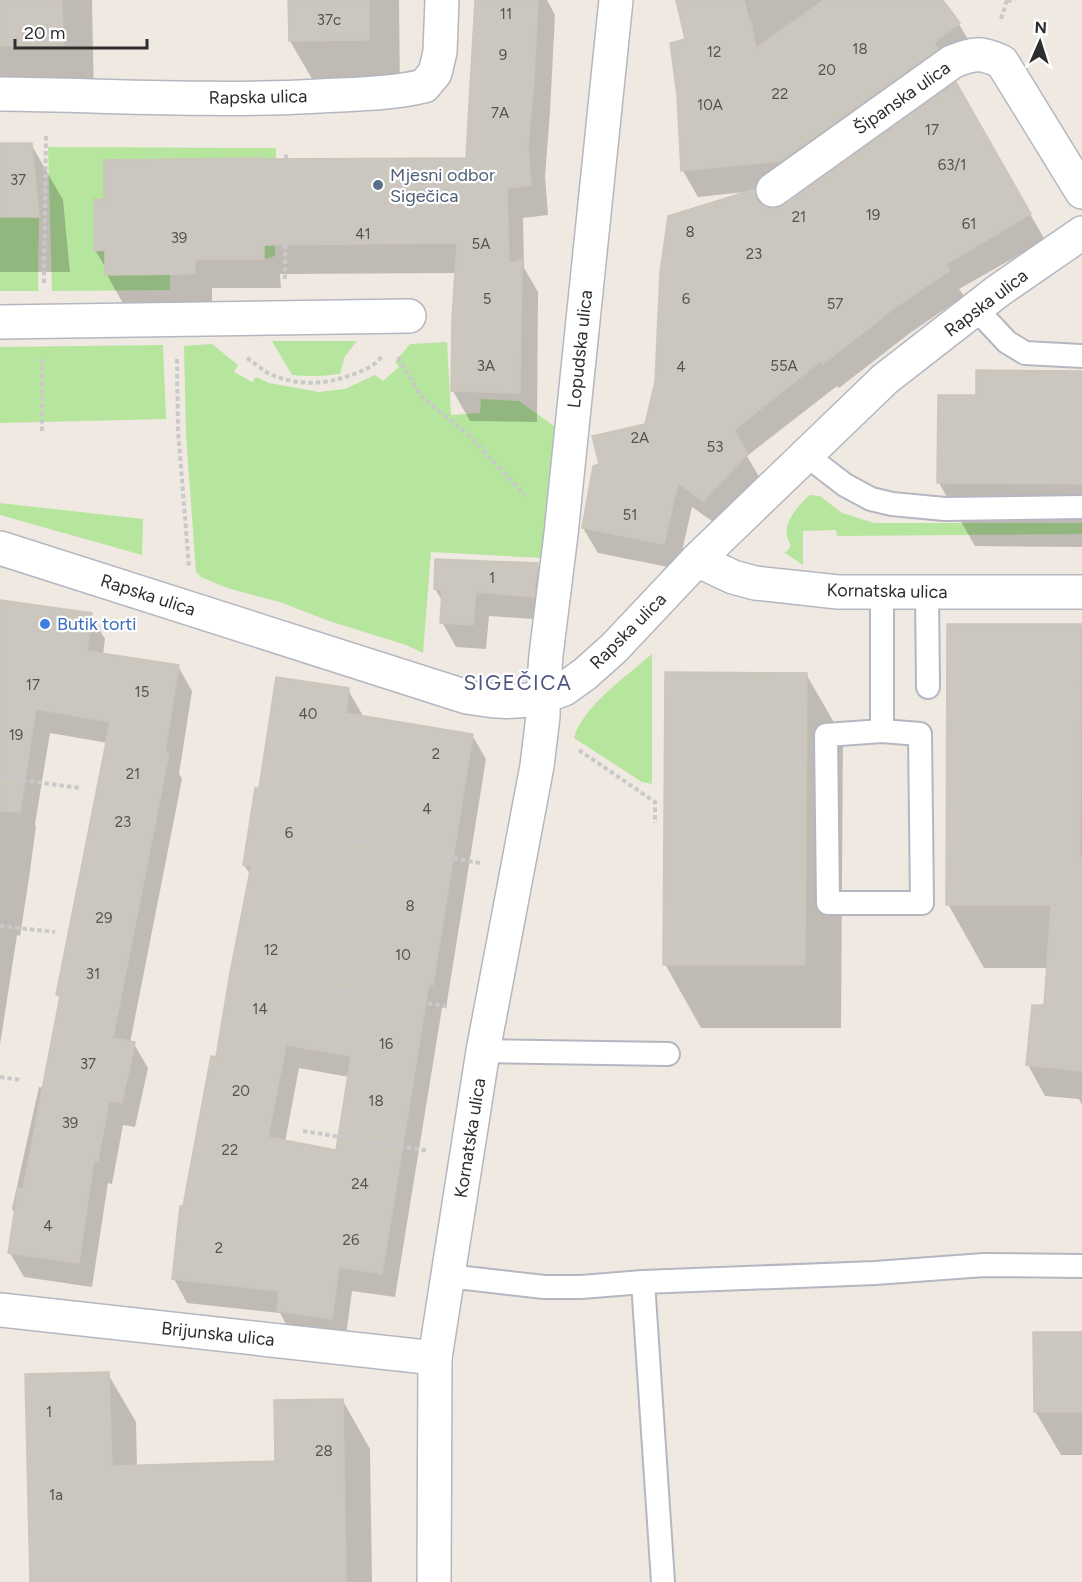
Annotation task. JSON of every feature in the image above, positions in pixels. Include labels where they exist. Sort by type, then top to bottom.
[{"type":"street","name":"Rapska ulica","points":[[0,94],[286,98],[402,91],[424,86],[435,73],[440,52],[442,0]]},
{"type":"street","name":"Lopudska ulica","points":[[543,697],[616,0]]},
{"type":"street","name":"Šipanska ulica","points":[[773,190],[952,62],[967,55],[979,54],[1002,62],[1082,192]]},
{"type":"street","name":"Rapska ulica","points":[[0,548],[467,697],[498,702],[521,702],[543,697],[564,689],[614,648],[697,560],[885,379],[998,291],[1082,233]]},
{"type":"street","points":[[0,322],[285,318],[395,325]]},
{"type":"street","name":"Kornatska ulica","points":[[697,560],[733,577],[754,583],[838,592],[1082,592]]},
{"type":"street","name":"Kornatska ulica","points":[[434,1582],[435,1358],[483,1051],[537,766],[543,697]]},
{"type":"street","name":"Brijunska ulica","points":[[0,1310],[435,1358]]},
{"type":"lane","points":[[976,309],[1007,342],[1024,353],[1082,356]]},
{"type":"lane","points":[[806,454],[845,484],[871,499],[892,504],[945,509],[1082,507]]},
{"type":"lane","points":[[882,591],[882,731]]},
{"type":"lane","points":[[927,592],[928,687]]},
{"type":"lane","points":[[882,731],[920,734],[922,903],[828,903],[826,735],[882,731]]},
{"type":"lane","points":[[483,1051],[668,1054]]},
{"type":"lane","points":[[448,1276],[544,1287],[580,1287],[644,1282],[875,1273],[984,1265],[1082,1266]]},
{"type":"lane","points":[[644,1282],[663,1582]]},
{"type":"path","points":[[1007,1],[1015,0]]},
{"type":"path","points":[[42,431],[47,94]]},
{"type":"path","points":[[285,318],[286,153]]},
{"type":"path","points":[[176,319],[178,430],[189,576]]},
{"type":"path","points":[[219,319],[248,358],[270,374],[297,382],[318,383],[366,370],[380,359],[395,325]]},
{"type":"path","points":[[395,325],[421,396],[471,437],[561,534]]},
{"type":"path","points":[[578,749],[655,802],[655,823]]},
{"type":"path","points":[[0,777],[80,788]]},
{"type":"path","points":[[350,840],[481,863]]},
{"type":"path","points":[[0,926],[55,932]]},
{"type":"path","points":[[324,987],[454,1008]]},
{"type":"path","points":[[0,1077],[22,1080]]},
{"type":"path","points":[[303,1131],[432,1152]]},
{"type":"green space","points":[[48,147],[276,148],[275,256],[264,259],[263,158],[104,160],[104,200],[94,200],[94,250],[105,250],[105,275],[170,274],[170,290],[52,291]]},
{"type":"green space","points":[[0,217],[39,217],[38,291],[0,291]]},
{"type":"green space","points":[[272,341],[357,341],[345,356],[340,374],[310,376],[292,375]]},
{"type":"green space","points":[[447,342],[451,415],[480,413],[481,399],[519,401],[558,429],[542,558],[431,552],[423,653],[406,645],[329,621],[280,602],[227,588],[201,577],[196,572],[186,435],[184,346],[212,344],[238,365],[234,372],[252,382],[256,377],[269,383],[319,392],[345,389],[375,375],[383,381],[399,367],[395,362],[410,344]]},
{"type":"green space","points":[[163,345],[166,419],[0,423],[0,347]]},
{"type":"green space","points":[[810,495],[820,496],[842,513],[874,523],[1082,523],[1082,534],[837,536],[836,530],[803,531],[803,565],[785,553],[791,546],[787,531],[793,513]]},
{"type":"green space","points":[[0,503],[143,519],[142,555],[0,515]]},
{"type":"green space","points":[[652,654],[652,784],[642,782],[574,738],[579,726],[596,703]]},
{"type":"building","points":[[0,0],[62,0],[63,45],[0,46]]},
{"type":"building","points":[[288,0],[369,0],[369,40],[289,41]]},
{"type":"building","points":[[475,0],[538,0],[528,145],[531,185],[507,188],[509,263],[522,260],[520,393],[451,391],[452,318],[457,243],[264,245],[264,259],[195,259],[195,274],[105,275],[105,250],[94,251],[94,199],[104,200],[104,160],[466,158]]},
{"type":"building","points":[[676,0],[744,0],[749,21],[751,20],[756,48],[824,0],[943,0],[960,23],[934,43],[938,49],[781,161],[681,171],[677,95],[670,43],[685,39]]},
{"type":"building","points":[[956,82],[1031,214],[946,264],[950,270],[896,307],[823,364],[821,361],[734,430],[748,454],[703,501],[678,483],[664,544],[582,528],[593,466],[599,464],[592,436],[645,424],[655,382],[660,273],[668,216],[755,189],[757,200],[765,207],[774,209],[783,206]]},
{"type":"building","points":[[0,143],[32,143],[39,217],[0,217]]},
{"type":"building","points":[[976,370],[1082,371],[1082,484],[937,483],[938,395],[976,395]]},
{"type":"building","points":[[435,559],[538,563],[534,597],[476,592],[473,625],[440,623],[442,590],[434,589]]},
{"type":"building","points":[[0,600],[92,613],[87,651],[179,665],[165,752],[169,753],[113,1038],[135,1042],[122,1103],[109,1101],[98,1161],[94,1160],[79,1263],[8,1253],[18,1188],[23,1189],[60,996],[56,995],[110,722],[36,709],[20,812],[0,811]]},
{"type":"building","points":[[947,624],[1081,624],[1082,1071],[1026,1065],[1032,1005],[1044,1005],[1051,905],[946,905]]},
{"type":"building","points":[[665,672],[807,673],[805,965],[663,965]]},
{"type":"building","points":[[276,677],[349,688],[346,713],[473,734],[433,985],[429,984],[382,1274],[339,1267],[332,1319],[277,1311],[279,1291],[172,1279],[180,1206],[183,1206],[211,1056],[216,1057],[251,866],[243,865],[255,788],[259,788]],"holes":[[[286,1045],[351,1056],[336,1150],[268,1137]]]},
{"type":"building","points":[[1033,1332],[1082,1332],[1082,1412],[1034,1412]]},
{"type":"building","points":[[109,1372],[112,1466],[275,1461],[274,1400],[343,1399],[346,1582],[30,1582],[25,1374]]},
{"type":"place","name":"Mjesni odbor Sigečica","points":[[378,185]]},
{"type":"place","name":"Butik torti","points":[[45,624]]},
{"type":"district","name":"SIGEČICA","points":[[518,683]]}]
